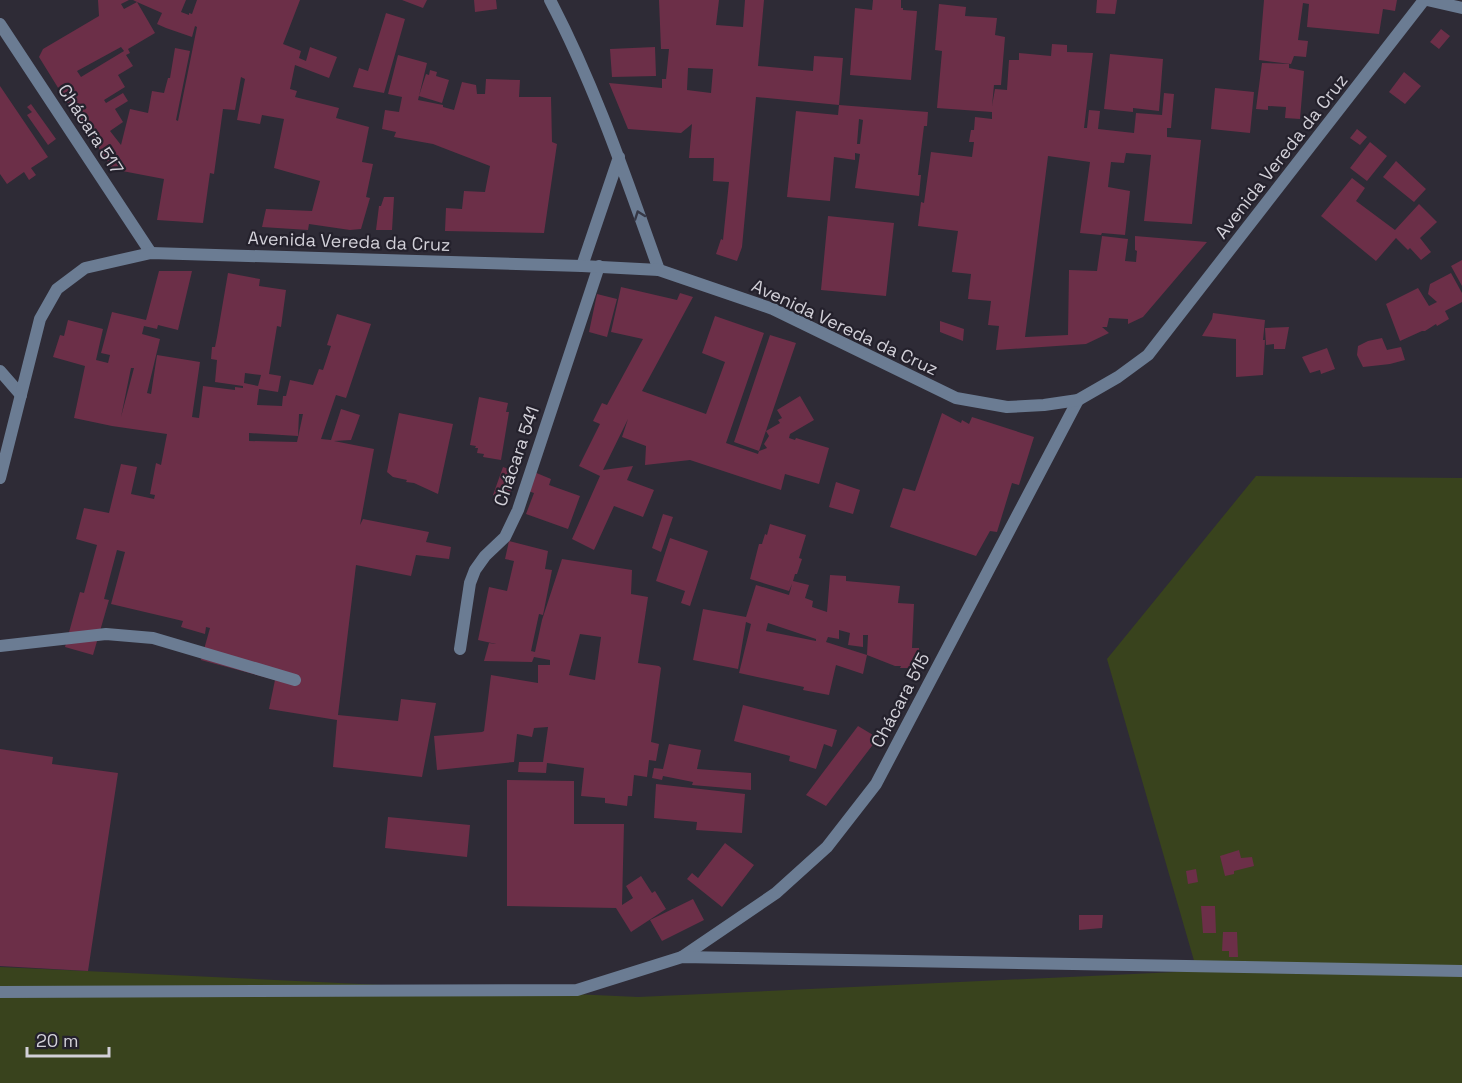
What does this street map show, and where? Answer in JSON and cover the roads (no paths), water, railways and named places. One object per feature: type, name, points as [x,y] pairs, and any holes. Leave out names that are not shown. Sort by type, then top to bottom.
[{"type":"street","points":[[550,0],[576,50],[619,157],[659,270]]},
{"type":"street","points":[[1426,0],[1462,8]]},
{"type":"street","name":"Avenida Vereda da Cruz","points":[[0,478],[40,319],[57,289],[85,268],[151,253],[599,266],[659,270],[773,309],[956,398],[1007,407],[1078,400],[1118,377],[1148,355],[1426,0]]},
{"type":"street","name":"Chácara 517","points":[[0,24],[151,253]]},
{"type":"street","points":[[582,266],[619,157]]},
{"type":"street","name":"Chácara 541","points":[[460,649],[470,583],[475,570],[485,556],[505,537],[518,510],[599,266]]},
{"type":"street","points":[[0,371],[21,395]]},
{"type":"street","name":"Chácara 515","points":[[682,957],[776,893],[827,847],[876,784],[1078,400]]},
{"type":"street","points":[[0,645],[106,634],[153,638],[295,680]]},
{"type":"street","points":[[0,992],[578,990],[682,957],[1462,971]]}]
